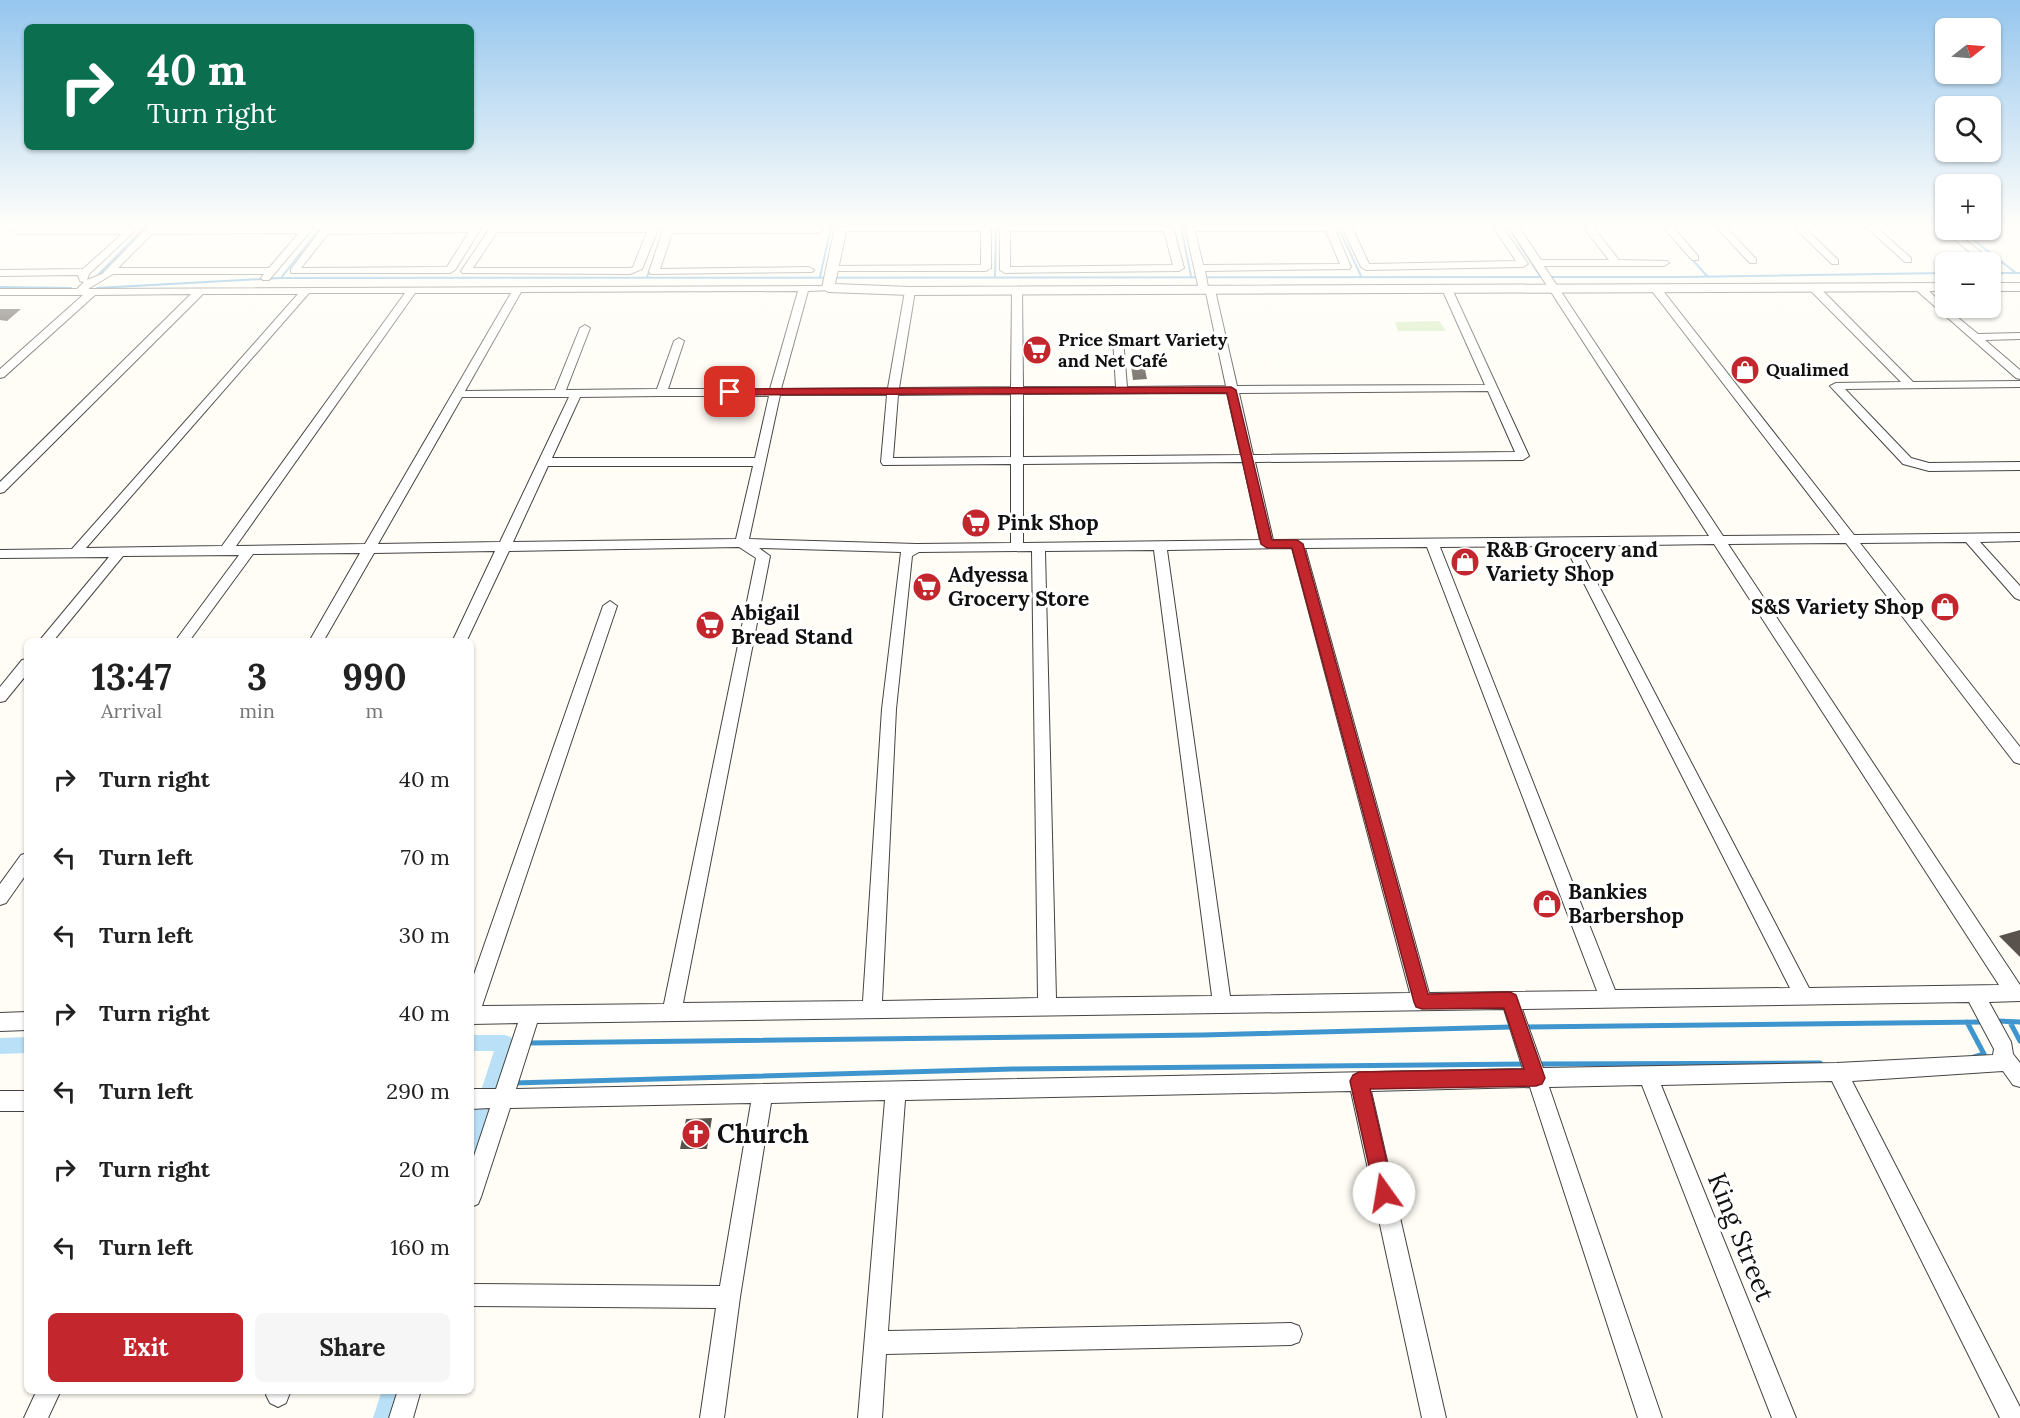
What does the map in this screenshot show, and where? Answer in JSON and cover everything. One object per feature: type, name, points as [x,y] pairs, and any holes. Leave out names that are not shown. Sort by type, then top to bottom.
[{"type":"street","points":[[0,375],[83,293]]},
{"type":"street","points":[[0,489],[198,293]]},
{"type":"street","points":[[76,552],[304,293]]},
{"type":"street","points":[[226,551],[410,293]]},
{"type":"street","points":[[318,638],[516,293]]},
{"type":"street","points":[[742,543],[775,392],[803,293]]},
{"type":"street","points":[[910,293],[893,391],[887,462],[1523,456],[1449,293]]},
{"type":"street","points":[[1017,293],[1017,547]]},
{"type":"street","points":[[1208,293],[1267,544]]},
{"type":"street","points":[[1557,293],[2017,993]]},
{"type":"street","points":[[1659,293],[2020,758]]},
{"type":"street","points":[[1819,293],[1911,386]]},
{"type":"street","points":[[1926,293],[2020,376]]},
{"type":"street","points":[[559,394],[585,328]]},
{"type":"street","points":[[1975,337],[2020,336]]},
{"type":"street","points":[[1118,338],[1122,389]]},
{"type":"street","points":[[661,393],[679,341]]},
{"type":"street","points":[[2020,384],[1836,386],[1907,461],[1933,468],[2020,466]]},
{"type":"street","points":[[458,394],[1491,388]]},
{"type":"street","points":[[461,638],[576,394]]},
{"type":"street","points":[[544,462],[761,462]]},
{"type":"street","points":[[0,554],[742,543],[917,548],[2020,537]]},
{"type":"street","points":[[1970,538],[2020,595]]},
{"type":"street","points":[[1570,542],[1804,996]]},
{"type":"street","points":[[672,1012],[763,556],[742,543]]},
{"type":"street","points":[[1432,543],[1609,999]]},
{"type":"street","points":[[1297,544],[1422,1002]]},
{"type":"street","points":[[1160,545],[1222,1004]]},
{"type":"street","points":[[1038,546],[1047,1007]]},
{"type":"street","points":[[872,1009],[889,709],[906,554],[917,548]]},
{"type":"street","points":[[184,638],[249,550]]},
{"type":"street","points":[[49,638],[120,552]]},
{"type":"street","points":[[474,1001],[610,606]]},
{"type":"street","points":[[0,697],[24,668]]},
{"type":"street","points":[[0,898],[24,864]]},
{"type":"street","points":[[474,1099],[1837,1072],[1998,1064],[2003,1056],[2004,1048],[1974,993]]},
{"type":"street","points":[[474,1015],[2017,993]]},
{"type":"street","points":[[1510,1000],[1650,1418]]},
{"type":"street","points":[[474,1188],[530,1014]]},
{"type":"street","points":[[0,1022],[24,1021]]},
{"type":"street","points":[[2003,1056],[2020,1078]]},
{"type":"street","points":[[1837,1072],[2013,1418]]},
{"type":"street","name":"King Street","points":[[1648,1076],[1784,1418]]},
{"type":"street","points":[[1359,1081],[1434,1418]]},
{"type":"street","points":[[712,1418],[729,1297],[763,1092]]},
{"type":"street","points":[[870,1418],[896,1092]]},
{"type":"street","points":[[0,1101],[24,1101]]},
{"type":"street","points":[[474,1295],[729,1297]]},
{"type":"street","points":[[876,1343],[1291,1334]]},
{"type":"street","points":[[36,1418],[48,1394]]},
{"type":"street","points":[[401,1418],[409,1394]]},
{"type":"green space","points":[[1439,321],[1446,331],[1398,331],[1395,322]]},
{"type":"building","points":[[0,309],[21,309],[7,321],[0,320]]},
{"type":"building","points":[[1131,365],[1144,365],[1147,379],[1133,380]]},
{"type":"building","points":[[2020,930],[2020,957],[1999,936]]},
{"type":"building","name":"Church","points":[[712,1118],[707,1149],[680,1149],[686,1119]]},
{"type":"waterway","points":[[1997,1021],[2020,1022]]},
{"type":"waterway","points":[[1526,1027],[1967,1022]]},
{"type":"waterway","points":[[1967,1022],[1984,1054],[1974,1057]]},
{"type":"waterway","points":[[1967,1022],[1983,1022]]},
{"type":"waterway","points":[[2011,1024],[2020,1041]]},
{"type":"waterway","points":[[527,1043],[1202,1035],[1512,1027]]},
{"type":"waterway","points":[[474,1043],[505,1043],[474,1140]]},
{"type":"waterway","points":[[505,1043],[516,1043]]},
{"type":"waterway","points":[[0,1046],[24,1045]]},
{"type":"waterway","points":[[1537,1064],[1820,1063]]},
{"type":"waterway","points":[[514,1083],[1013,1069],[1526,1064]]},
{"type":"waterway","points":[[384,1418],[392,1394]]},
{"type":"place","name":"Price Smart Variety and Net Café","points":[[1037,350]]},
{"type":"place","name":"Qualimed","points":[[1745,370]]},
{"type":"place","name":"Pink Shop","points":[[976,523]]},
{"type":"place","name":"R&B Grocery and Variety Shop","points":[[1465,562]]},
{"type":"place","name":"Adyessa Grocery Store","points":[[927,587]]},
{"type":"place","name":"S&S Variety Shop","points":[[1945,607]]},
{"type":"place","name":"Abigail Bread Stand","points":[[710,625]]},
{"type":"place","name":"Bankies Barbershop","points":[[1547,904]]},
{"type":"place","name":"Church","points":[[696,1134]]},
{"type":"route","points":[[730,392],[1017,389],[1231,390],[1267,544],[1297,544],[1422,1002],[1510,1000],[1536,1078],[1359,1081],[1384,1193]]}]
